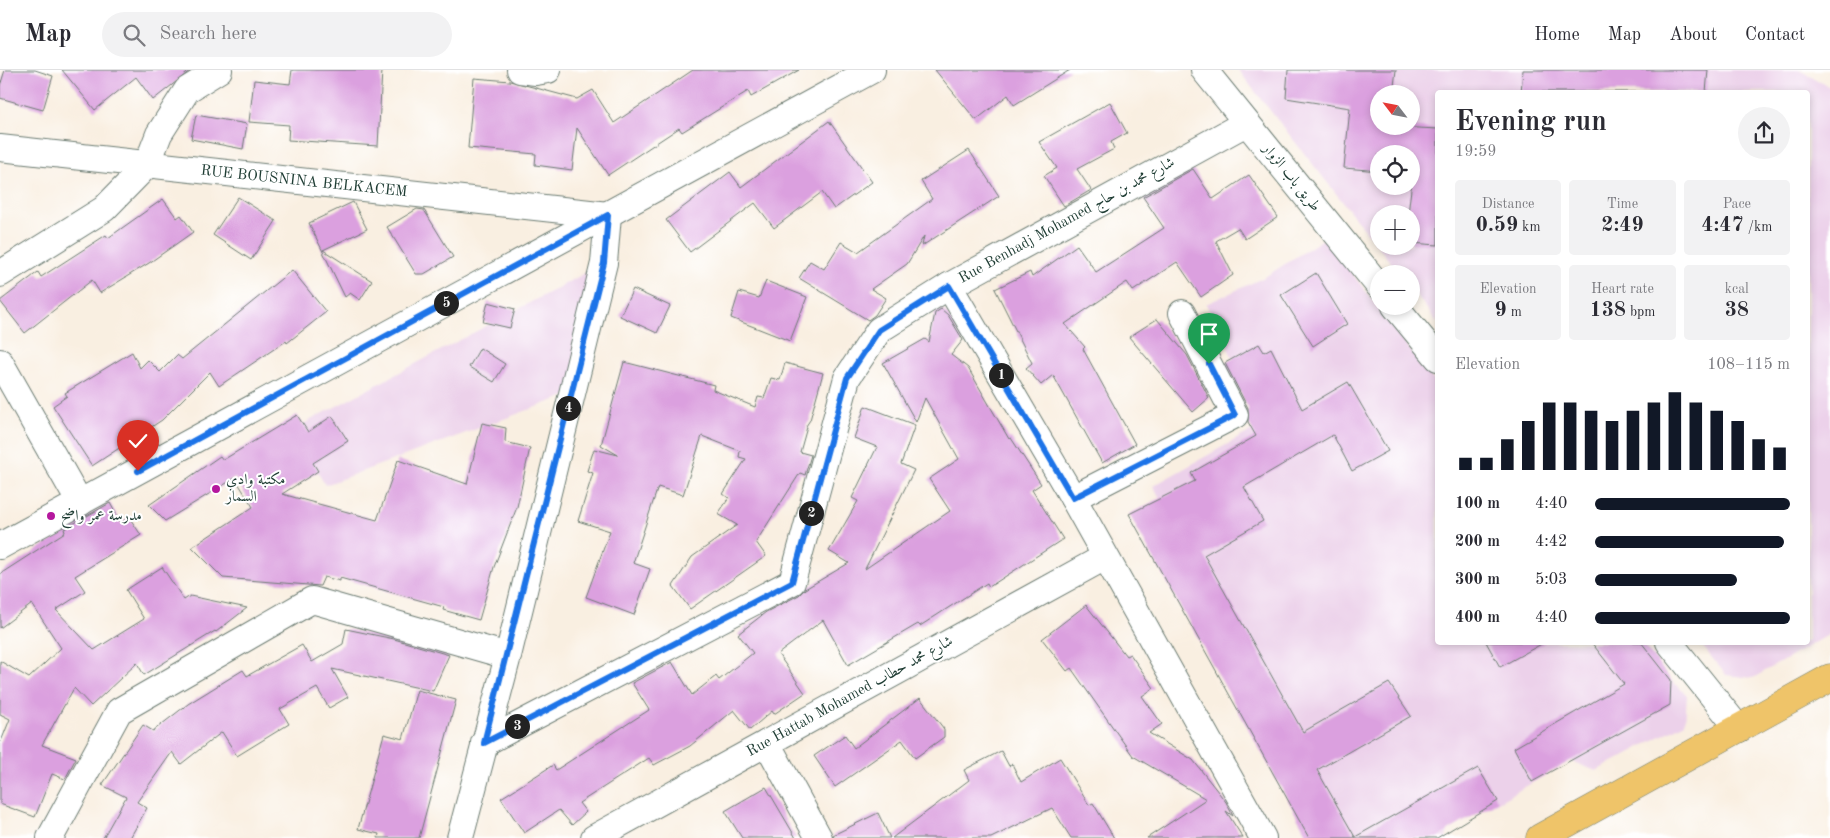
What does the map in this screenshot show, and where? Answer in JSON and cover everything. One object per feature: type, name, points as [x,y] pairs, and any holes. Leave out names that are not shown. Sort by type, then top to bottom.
[{"type":"main road","points":[[1540,838],[1830,678]]},
{"type":"street","points":[[0,274],[104,209],[147,165],[159,134],[187,90],[219,70]]},
{"type":"street","points":[[520,70],[536,72],[548,70]]},
{"type":"street","points":[[0,546],[872,70]]},
{"type":"street","name":"طريق باب الزوار","points":[[1204,70],[1370,275]]},
{"type":"street","name":"Rue Benhadj Mohamed شارع محمد بن حاج","points":[[484,743],[792,582],[847,378],[879,330],[949,286],[1246,123]]},
{"type":"street","name":"RUE BOUSNINA BELKACEM","points":[[0,148],[608,215]]},
{"type":"street","points":[[460,838],[508,656],[604,263],[608,215]]},
{"type":"street","points":[[949,286],[1073,498],[1263,838]]},
{"type":"street","points":[[1073,498],[1235,415],[1182,313]]},
{"type":"street","points":[[1402,315],[1435,354]]},
{"type":"street","points":[[0,362],[80,503]]},
{"type":"street","name":"Rue Hattab Mohamed شارع محمد حطاب","points":[[594,838],[1105,557]]},
{"type":"street","points":[[50,838],[119,711],[312,600],[508,656]]},
{"type":"street","points":[[1671,645],[1739,729]]},
{"type":"street","points":[[767,743],[819,838]]},
{"type":"shaded area","points":[[1238,70],[1799,70],[1830,87],[1830,634],[1753,678],[1726,675],[1702,645],[1810,645],[1810,90],[1435,90],[1435,319],[1420,300],[1420,265],[1393,265],[1385,255],[1420,255],[1420,205],[1370,205],[1370,236]]},
{"type":"shaded area","points":[[1325,238],[1370,297],[1370,315],[1384,315],[1435,382],[1435,645],[1643,645],[1671,680],[1687,695],[1685,723],[1596,771],[1571,761],[1448,830],[1446,838],[1309,838],[1129,514],[1160,498],[1153,486],[1260,426],[1237,366],[1206,304],[1265,277]]},
{"type":"shaded area","points":[[604,263],[574,393],[325,485],[294,429]]},
{"type":"building","points":[[5,70],[35,70],[53,76],[43,110],[0,98],[0,86]]},
{"type":"building","points":[[62,70],[191,70],[153,100],[136,77],[95,110]]},
{"type":"building","points":[[292,70],[382,70],[378,146],[288,140],[289,125],[249,122],[254,80],[290,84]]},
{"type":"building","points":[[693,70],[799,70],[751,97],[748,91],[682,132],[679,128],[608,175],[577,128],[572,170],[535,165],[536,154],[468,148],[474,78],[510,81],[577,99],[593,90],[614,123]]},
{"type":"building","points":[[935,70],[1070,70],[1014,105],[1008,95],[976,120]]},
{"type":"building","points":[[1288,70],[1396,70],[1394,85],[1370,85],[1370,135],[1420,135],[1420,128],[1435,129],[1435,245],[1420,244],[1420,205],[1409,205],[1410,195],[1420,195],[1420,145],[1370,145],[1370,170],[1344,168],[1350,108],[1286,98]]},
{"type":"building","points":[[1523,70],[1708,70],[1706,90],[1521,90]]},
{"type":"building","points":[[1110,102],[1127,133],[1111,142],[1114,149],[1077,169],[1091,190],[1064,206],[1044,176],[1057,168],[1039,142]]},
{"type":"building","points":[[196,115],[247,124],[243,149],[191,139]]},
{"type":"building","points":[[829,121],[872,182],[834,209],[822,192],[774,228],[755,203],[690,252],[666,220],[730,172],[741,187]]},
{"type":"building","points":[[969,150],[999,196],[922,246],[924,236],[907,264],[871,289],[886,298],[875,315],[868,320],[799,278],[810,261],[824,269],[841,242],[858,252],[932,199],[921,181]]},
{"type":"building","points":[[1193,169],[1213,199],[1249,175],[1278,217],[1245,239],[1238,228],[1216,241],[1233,275],[1201,297],[1177,262],[1133,291],[1127,282],[1065,324],[1085,347],[1083,349],[1135,444],[1102,463],[1053,375],[1041,385],[1026,368],[1032,363],[995,289],[1030,272],[1032,277],[1077,245],[1096,272],[1164,228],[1143,197]]},
{"type":"building","points":[[238,197],[276,221],[251,260],[213,235]]},
{"type":"building","points":[[163,199],[177,218],[181,215],[193,232],[149,263],[100,293],[92,280],[25,333],[0,301],[38,272],[41,277],[106,235],[108,238]]},
{"type":"building","points":[[353,202],[367,229],[323,250],[372,281],[360,300],[350,293],[345,297],[309,223]]},
{"type":"building","points":[[417,209],[424,210],[453,257],[424,274],[416,274],[387,227]]},
{"type":"building","points":[[292,270],[326,312],[287,343],[286,341],[219,386],[210,372],[162,420],[92,466],[53,406],[67,396],[65,393],[132,352],[140,368],[148,360],[160,372],[177,355],[182,359]]},
{"type":"building","points":[[1316,273],[1347,324],[1313,346],[1281,295]]},
{"type":"building","points":[[766,281],[807,297],[790,341],[731,318],[739,292],[759,298]]},
{"type":"building","points":[[633,289],[670,306],[657,333],[620,316]]},
{"type":"building","points":[[488,302],[515,309],[510,328],[483,322]]},
{"type":"building","points":[[941,309],[948,315],[963,340],[951,355],[968,368],[1009,439],[1011,438],[1041,484],[1032,490],[1063,539],[989,587],[987,583],[920,626],[918,624],[848,665],[823,620],[778,654],[805,693],[774,714],[772,711],[750,730],[734,710],[690,746],[654,765],[649,758],[579,803],[586,812],[572,825],[559,810],[524,833],[501,798],[553,765],[556,770],[649,710],[632,683],[672,662],[692,695],[716,676],[719,680],[753,653],[738,634],[766,612],[799,595],[805,589],[849,563],[829,551],[858,501],[852,498],[877,447],[854,438],[865,406],[915,425],[901,464],[914,470],[865,569],[950,511],[929,479],[959,459],[925,398],[916,422],[883,363],[925,339],[929,342],[935,313]]},
{"type":"building","points":[[1157,319],[1187,355],[1209,398],[1193,412],[1129,337]]},
{"type":"building","points":[[1259,344],[1264,352],[1271,348],[1302,409],[1348,382],[1388,451],[1352,471],[1333,435],[1244,487],[1263,521],[1204,555],[1303,732],[1389,683],[1411,716],[1317,770],[1355,837],[1478,768],[1498,801],[1437,838],[1309,838],[1129,514],[1195,481],[1191,473],[1256,436],[1248,422],[1248,408],[1225,363]]},
{"type":"building","points":[[480,348],[505,364],[494,382],[469,367]]},
{"type":"building","points":[[624,362],[714,385],[713,390],[755,407],[758,397],[764,398],[771,378],[780,380],[785,363],[823,373],[810,420],[806,426],[800,452],[811,455],[805,475],[800,473],[756,542],[766,556],[690,609],[673,586],[692,557],[737,525],[718,514],[729,498],[723,494],[746,459],[739,457],[740,451],[702,436],[683,495],[658,487],[633,563],[650,569],[634,615],[586,597],[610,531],[578,521],[593,473],[587,471],[594,449],[618,455],[601,445]]},
{"type":"building","points":[[297,415],[308,432],[332,416],[348,441],[313,463],[318,471],[282,494],[377,520],[398,460],[467,484],[482,423],[506,428],[505,442],[530,448],[517,507],[494,567],[479,620],[443,610],[444,607],[340,578],[340,581],[324,577],[320,586],[223,578],[192,547],[253,507],[235,478],[165,521],[149,505],[220,456],[223,460]]},
{"type":"building","points":[[110,503],[121,523],[129,517],[141,535],[75,576],[85,591],[56,610],[94,650],[144,619],[126,590],[162,567],[184,600],[190,596],[247,608],[216,632],[144,675],[137,663],[91,706],[74,688],[42,745],[76,758],[65,779],[52,774],[35,817],[0,804],[0,744],[10,719],[0,714],[0,661],[29,678],[61,648],[32,604],[0,628],[0,574],[65,532],[64,529]]},
{"type":"building","points":[[1086,605],[1126,656],[1130,654],[1154,688],[1142,696],[1162,724],[1149,733],[1193,760],[1226,802],[1233,816],[1226,811],[1243,838],[1147,838],[1206,799],[1133,756],[1071,668],[1067,671],[1042,639]]},
{"type":"building","points":[[346,629],[394,639],[449,655],[433,691],[332,669],[348,697],[329,708],[317,688],[280,709],[289,724],[237,756],[222,732],[181,764],[172,752],[137,802],[147,808],[130,838],[103,838],[126,797],[102,785],[143,725],[153,731],[188,704],[243,670],[247,676],[302,645],[312,662],[343,644]]},
{"type":"building","points":[[1488,645],[1540,645],[1500,667]]},
{"type":"building","points":[[1593,645],[1643,645],[1671,680],[1670,705],[1532,782],[1514,748],[1624,684]]},
{"type":"building","points":[[417,690],[456,700],[419,838],[378,838],[379,834],[358,829],[384,734],[403,739]]},
{"type":"building","points":[[920,698],[944,729],[944,737],[915,758],[902,740],[835,787],[814,756],[845,735],[854,748]]},
{"type":"building","points":[[1001,751],[1009,766],[1012,764],[1021,782],[1060,758],[1089,805],[1093,803],[1114,838],[1071,838],[1052,808],[991,838],[892,838],[969,780],[964,770]]},
{"type":"building","points":[[766,787],[796,838],[742,838],[725,811]]},
{"type":"building","points":[[878,813],[890,838],[834,838],[833,835]]},
{"type":"place","name":"مكتبة وادي السمار","points":[[216,489]]},
{"type":"place","name":"مدرسة عمر واضح","points":[[51,516]]},
{"type":"route","points":[[138,471],[608,215],[604,263],[508,656],[484,743],[792,582],[847,378],[879,330],[949,286],[1073,498],[1235,415],[1209,364]]}]
